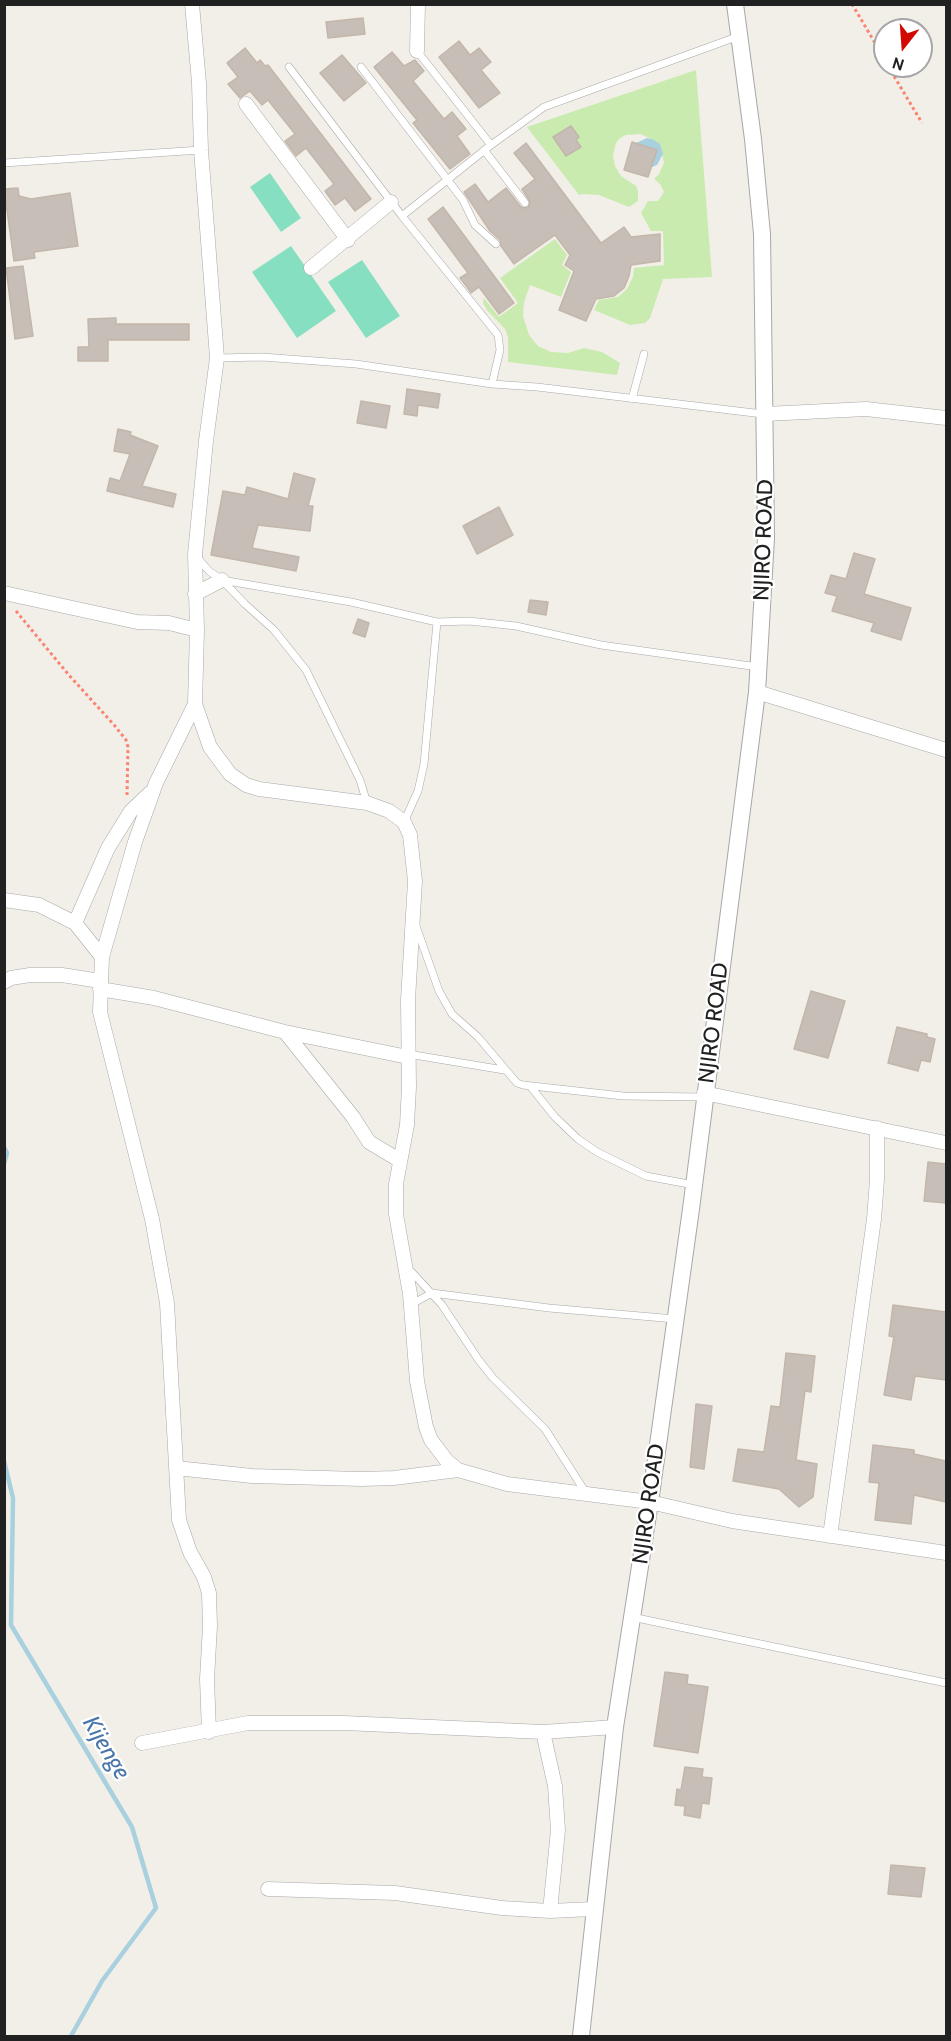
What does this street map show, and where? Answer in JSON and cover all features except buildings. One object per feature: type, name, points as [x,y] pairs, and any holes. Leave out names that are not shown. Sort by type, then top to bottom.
[{"type":"street","points":[[192,4],[218,358],[206,441],[195,554],[197,630],[195,704],[210,747],[230,774],[246,785],[259,789],[367,803],[388,811],[404,822],[410,835],[414,881],[409,1087],[407,1125],[396,1184],[396,1214],[405,1265],[417,1381],[426,1427],[437,1450],[458,1470]]},
{"type":"street","points":[[417,51],[418,4]]},
{"type":"street","name":"NJIRO ROAD","points":[[581,2037],[593,1910],[615,1727],[650,1502],[694,1185],[757,692],[766,538],[762,234],[753,139],[735,4]]},
{"type":"street","points":[[246,104],[348,240]]},
{"type":"street","points":[[311,268],[348,240],[391,202]]},
{"type":"street","points":[[765,414],[866,409],[946,418]]},
{"type":"street","points":[[195,594],[222,580]]},
{"type":"street","points":[[8,599],[137,622],[170,623],[197,630]]},
{"type":"street","points":[[757,692],[946,750]]},
{"type":"street","points":[[195,704],[154,789],[135,842],[102,957],[100,1012],[152,1219],[166,1303],[178,1521],[190,1552],[204,1576],[209,1593],[207,1679],[209,1732]]},
{"type":"street","points":[[75,923],[108,848],[131,812],[154,789]]},
{"type":"street","points":[[4,900],[39,905],[75,923],[102,957]]},
{"type":"street","points":[[4,982],[11,978],[30,975],[62,975],[285,1032],[408,1056]]},
{"type":"street","points":[[285,1032],[353,1117],[369,1142],[399,1160]]},
{"type":"street","points":[[704,1095],[946,1143]]},
{"type":"street","points":[[830,1536],[874,1219],[878,1128]]},
{"type":"street","points":[[176,1468],[252,1476],[361,1479],[394,1478],[458,1470],[507,1484],[650,1502],[732,1521],[946,1553]]},
{"type":"street","points":[[142,1743],[248,1723],[310,1722],[543,1732],[615,1727]]},
{"type":"street","points":[[543,1732],[555,1785],[558,1830],[550,1911]]},
{"type":"street","points":[[268,1889],[395,1893],[502,1908],[550,1911],[593,1910]]},
{"type":"lane","points":[[402,216],[488,147],[544,107],[739,36]]},
{"type":"lane","points":[[417,51],[488,147],[525,203]]},
{"type":"lane","points":[[289,67],[391,202],[498,335],[500,350],[492,384]]},
{"type":"lane","points":[[361,67],[462,200],[475,225],[496,244]]},
{"type":"lane","points":[[4,163],[201,150]]},
{"type":"lane","points":[[632,399],[644,354]]},
{"type":"lane","points":[[218,358],[262,357],[356,364],[492,384],[537,387],[765,414]]},
{"type":"lane","points":[[195,554],[209,571],[222,580],[274,630],[306,670],[360,780],[367,803]]},
{"type":"lane","points":[[222,580],[351,602],[437,621],[469,621],[516,626],[601,645],[758,667]]},
{"type":"lane","points":[[404,822],[418,791],[424,764],[437,621]]},
{"type":"lane","points":[[413,916],[438,992],[452,1014],[478,1037],[517,1083],[623,1096],[704,1095]]},
{"type":"lane","points":[[408,1056],[504,1070]]},
{"type":"lane","points":[[530,1086],[555,1117],[578,1139],[597,1152],[646,1176],[694,1185]]},
{"type":"lane","points":[[405,1265],[432,1293],[488,1372],[545,1429],[586,1493]]},
{"type":"lane","points":[[410,1305],[432,1293],[549,1308],[675,1319]]},
{"type":"lane","points":[[632,1617],[946,1683]]},
{"type":"path","points":[[852,4],[873,40]]},
{"type":"path","points":[[895,78],[922,123]]},
{"type":"path","points":[[8,599],[126,740],[128,747],[127,797],[131,812]]},
{"type":"green space","points":[[696,70],[712,277],[663,279],[650,318],[645,323],[630,325],[594,310],[599,300],[618,297],[627,289],[633,277],[634,268],[664,265],[663,231],[651,231],[641,213],[648,201],[658,201],[664,192],[654,179],[664,163],[661,149],[652,139],[640,134],[626,135],[616,143],[613,155],[615,166],[621,176],[636,186],[638,191],[638,201],[629,207],[599,195],[579,195],[527,127]]},
{"type":"green space","points":[[270,173],[301,218],[281,232],[250,187]]},
{"type":"green space","points":[[555,239],[567,255],[562,265],[571,272],[561,297],[530,285],[524,302],[523,316],[529,335],[538,346],[551,352],[568,353],[584,348],[602,352],[620,363],[617,375],[508,362],[508,337],[505,329],[487,310],[483,303],[484,298],[499,317],[518,303],[500,278]]},
{"type":"green space","points":[[291,246],[336,311],[297,338],[252,272]]},
{"type":"green space","points":[[362,260],[400,316],[366,338],[328,282]]},
{"type":"water","points":[[647,138],[660,144],[663,154],[657,165],[647,169],[634,144]]},
{"type":"waterway","name":"Kijenge","points":[[4,1147],[7,1153],[4,1164]]},
{"type":"waterway","name":"Kijenge","points":[[4,1461],[13,1498],[11,1625],[132,1827],[156,1908],[102,1981],[71,2036]]}]
